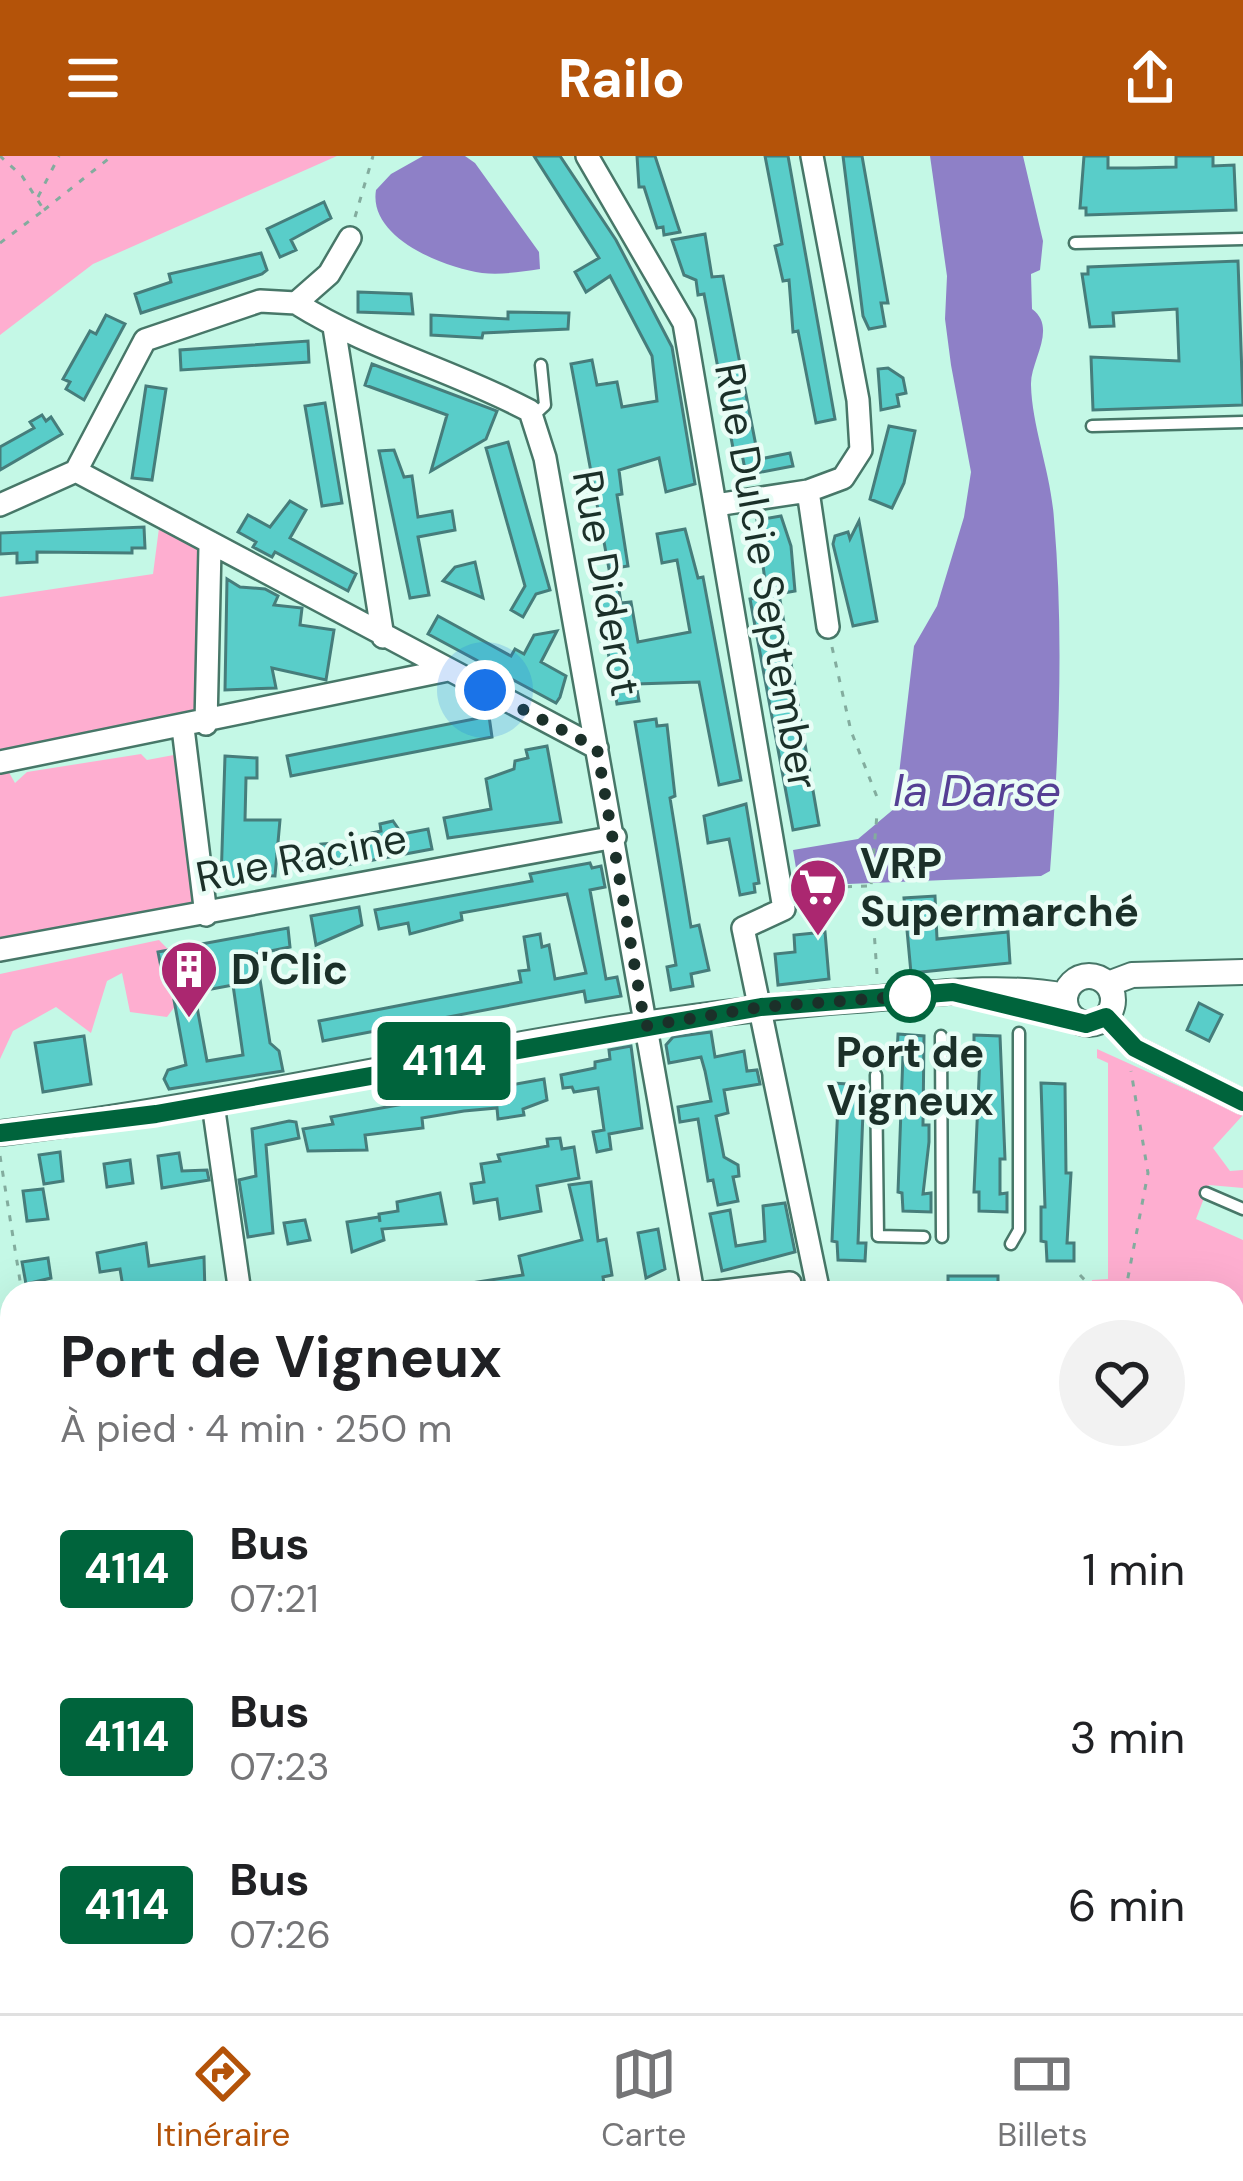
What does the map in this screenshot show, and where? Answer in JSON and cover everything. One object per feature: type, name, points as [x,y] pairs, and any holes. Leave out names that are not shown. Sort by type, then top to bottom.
[{"type":"street","name":"Rue Dulcie September","points":[[587,156],[684,323],[784,909],[743,928],[761,1007]]},
{"type":"street","points":[[716,505],[808,491],[843,478],[861,450],[858,400],[812,156]]},
{"type":"street","points":[[296,303],[329,274],[350,238]]},
{"type":"street","points":[[0,506],[76,471],[145,340],[260,301],[296,303],[334,327],[464,375],[530,411],[532,418]]},
{"type":"street","points":[[334,327],[383,637]]},
{"type":"street","name":"Rue Diderot","points":[[532,418],[545,458],[615,837],[691,1281]]},
{"type":"street","points":[[76,471],[210,547],[597,748]]},
{"type":"street","points":[[808,491],[828,627]]},
{"type":"street","points":[[206,724],[210,547]]},
{"type":"street","points":[[0,762],[206,724],[448,670]]},
{"type":"street","points":[[183,728],[206,915]]},
{"type":"street","name":"Rue Racine","points":[[0,950],[615,837]]},
{"type":"street","points":[[1069,1007],[1072,982],[1087,976],[1108,984],[1132,975],[1243,972]]},
{"type":"street","points":[[0,1133],[213,1104],[761,1007],[953,992],[1035,991],[1069,1007],[1086,1024],[1106,1017],[1113,1004],[1108,984]]},
{"type":"street","points":[[761,1007],[817,1281]]},
{"type":"street","points":[[1106,1017],[1135,1048],[1243,1102]]},
{"type":"street","points":[[213,1104],[238,1281]]},
{"type":"lane","points":[[1076,243],[1243,239]]},
{"type":"lane","points":[[532,418],[545,405],[541,364]]},
{"type":"lane","points":[[1092,426],[1243,422]]},
{"type":"lane","points":[[1011,1244],[1019,1230],[1019,1033]]},
{"type":"lane","points":[[940,1036],[942,1237]]},
{"type":"lane","points":[[877,1075],[878,1236],[925,1237]]},
{"type":"lane","points":[[1206,1193],[1243,1209]]},
{"type":"path","points":[[0,156],[22,176],[44,210]]},
{"type":"path","points":[[37,200],[59,156]]},
{"type":"path","points":[[0,243],[112,156]]},
{"type":"path","points":[[350,238],[374,156]]},
{"type":"path","points":[[828,627],[851,731],[877,796]]},
{"type":"path","points":[[877,814],[871,885],[878,998]]},
{"type":"path","points":[[801,888],[871,885]]},
{"type":"path","points":[[1127,1281],[1148,1172],[1129,1060],[1135,1048]]},
{"type":"path","points":[[0,1156],[20,1281]]},
{"type":"path","points":[[1081,1275],[1086,1281]]},
{"type":"shaded area","points":[[0,156],[337,156],[93,264],[0,335]]},
{"type":"shaded area","points":[[159,528],[200,550],[198,710],[151,719],[152,724],[0,749],[0,597],[153,574]]},
{"type":"shaded area","points":[[141,754],[147,760],[179,754],[200,901],[43,937],[33,933],[0,939],[0,770],[7,769],[15,783],[27,772]]},
{"type":"shaded area","points":[[159,940],[196,978],[167,1017],[130,1012],[122,973],[107,981],[91,1033],[56,1007],[13,1031],[0,1059],[0,974]]},
{"type":"shaded area","points":[[1097,1049],[1243,1115],[1213,1148],[1230,1171],[1243,1170],[1243,1188],[1209,1185],[1196,1219],[1243,1240],[1243,1281],[1092,1281],[1108,1279],[1108,1063],[1097,1058]]},
{"type":"water","points":[[423,156],[465,156],[475,163],[539,252],[540,269],[496,274],[466,270],[430,257],[396,236],[377,207],[376,190],[391,174]]},
{"type":"water","name":"la Darse","points":[[930,156],[1023,156],[1043,241],[1040,270],[1031,274],[1032,309],[1043,335],[1031,385],[1052,502],[1059,607],[1050,871],[1041,876],[799,886],[793,850],[858,839],[895,808],[914,646],[937,606],[964,517],[971,472],[945,319],[947,276]]},
{"type":"building","points":[[534,156],[560,156],[616,240],[672,347],[695,484],[666,492],[659,458],[619,470],[622,494],[617,495],[628,566],[609,569],[571,364],[592,360],[597,385],[617,382],[622,407],[657,401],[652,356],[610,276],[586,292],[575,272],[599,258]]},
{"type":"building","points":[[637,156],[655,156],[680,232],[664,235],[663,227],[657,228],[644,187],[639,187]]},
{"type":"building","points":[[765,156],[788,156],[835,419],[816,423],[798,331],[793,332],[789,280],[783,281],[775,246],[782,244]]},
{"type":"building","points":[[843,156],[862,156],[888,303],[881,303],[885,326],[869,329],[863,316]]},
{"type":"building","points":[[1084,156],[1108,156],[1108,168],[1136,168],[1176,167],[1176,156],[1213,156],[1213,166],[1234,165],[1236,210],[1086,215],[1086,208],[1080,208]]},
{"type":"building","points":[[324,202],[331,218],[291,240],[296,250],[280,257],[267,229]]},
{"type":"building","points":[[705,234],[712,277],[723,276],[760,459],[790,453],[793,466],[746,475],[742,454],[733,448],[704,294],[698,295],[696,280],[684,275],[672,240]]},
{"type":"building","points":[[261,253],[267,270],[262,274],[141,313],[135,294],[171,282],[169,274]]},
{"type":"building","points":[[1238,261],[1243,405],[1093,410],[1091,357],[1179,361],[1177,309],[1113,313],[1114,326],[1090,327],[1082,274],[1088,274],[1088,267]]},
{"type":"building","points":[[358,292],[411,294],[413,314],[358,312]]},
{"type":"building","points":[[508,312],[569,313],[568,329],[483,333],[482,338],[431,335],[431,315],[508,319]]},
{"type":"building","points":[[106,315],[125,324],[84,400],[66,389],[70,382],[63,379],[90,331],[96,334]]},
{"type":"building","points":[[308,341],[309,362],[181,370],[180,350]]},
{"type":"building","points":[[372,364],[497,411],[486,439],[431,471],[447,415],[365,385]]},
{"type":"building","points":[[888,368],[903,378],[906,393],[897,395],[899,406],[881,410],[878,369]]},
{"type":"building","points":[[146,386],[166,389],[152,480],[132,478]]},
{"type":"building","points":[[325,403],[342,503],[322,506],[305,406]]},
{"type":"building","points":[[42,415],[46,421],[51,417],[62,434],[0,470],[0,447],[34,428],[30,422]]},
{"type":"building","points":[[889,426],[915,431],[904,483],[892,508],[870,499]]},
{"type":"building","points":[[508,442],[550,590],[536,594],[523,617],[511,610],[525,586],[486,448]]},
{"type":"building","points":[[394,450],[404,477],[412,476],[418,517],[452,511],[455,530],[418,537],[429,595],[410,598],[379,451]]},
{"type":"building","points":[[290,501],[306,510],[290,538],[356,574],[348,591],[275,552],[272,557],[253,547],[256,542],[238,532],[248,515],[270,527]]},
{"type":"building","points":[[781,516],[791,546],[795,591],[767,596],[757,520]]},
{"type":"building","points":[[859,521],[877,621],[853,626],[833,544],[835,536],[848,532],[850,539]]},
{"type":"building","points":[[144,527],[145,548],[132,548],[132,553],[37,552],[37,562],[17,563],[17,553],[0,554],[0,533]]},
{"type":"building","points":[[685,529],[698,578],[703,577],[741,780],[719,785],[699,682],[636,684],[639,701],[617,704],[597,587],[618,583],[621,603],[631,602],[638,642],[690,632],[677,560],[662,563],[657,534]]},
{"type":"building","points":[[475,562],[483,598],[443,581],[455,567]]},
{"type":"building","points":[[227,579],[278,596],[274,605],[302,608],[300,625],[334,630],[326,680],[272,668],[276,688],[225,690]]},
{"type":"building","points":[[779,594],[819,825],[793,830],[750,599]]},
{"type":"building","points":[[438,616],[511,656],[515,649],[524,654],[534,635],[557,631],[541,662],[566,676],[556,703],[428,634]]},
{"type":"building","points":[[489,716],[492,737],[291,776],[287,756]]},
{"type":"building","points":[[656,719],[657,726],[667,725],[675,796],[670,798],[691,927],[699,925],[709,970],[691,974],[693,986],[671,990],[667,967],[676,965],[635,722]]},
{"type":"building","points":[[547,746],[561,822],[448,838],[444,818],[491,809],[486,779],[514,769],[515,761],[528,758],[526,750]]},
{"type":"building","points":[[225,756],[257,758],[257,778],[246,778],[245,820],[280,820],[275,876],[244,875],[244,882],[221,882]]},
{"type":"building","points":[[746,804],[759,883],[754,884],[755,892],[740,895],[729,839],[708,843],[704,816]]},
{"type":"building","points":[[393,821],[402,834],[428,829],[432,849],[304,873],[301,853],[322,849],[321,844],[373,840],[372,833],[381,831],[380,824]]},
{"type":"building","points":[[590,863],[592,868],[601,866],[605,887],[590,890],[606,979],[617,977],[621,996],[586,1002],[584,991],[323,1041],[319,1021],[521,982],[519,971],[529,970],[524,937],[540,934],[542,947],[549,945],[555,979],[586,973],[567,894],[461,913],[462,920],[410,934],[408,923],[379,929],[375,910],[532,881],[530,874]]},
{"type":"building","points":[[935,896],[937,939],[1008,932],[1010,963],[911,973],[904,898]]},
{"type":"building","points":[[359,907],[362,925],[316,945],[311,916]]},
{"type":"building","points":[[288,928],[290,947],[256,954],[270,1043],[279,1051],[283,1071],[169,1089],[164,1079],[168,1070],[186,1065],[174,1000],[195,996],[207,1061],[243,1055],[233,985],[201,991],[197,965],[162,972],[158,952]]},
{"type":"building","points":[[825,932],[829,979],[778,985],[775,954],[795,952],[794,935]]},
{"type":"building","points":[[1199,1003],[1222,1015],[1209,1041],[1187,1030]]},
{"type":"building","points":[[711,1032],[715,1057],[744,1051],[747,1071],[757,1070],[760,1084],[724,1090],[728,1113],[716,1116],[724,1157],[738,1165],[739,1176],[733,1177],[738,1201],[718,1205],[713,1180],[708,1181],[698,1119],[680,1122],[678,1107],[711,1101],[701,1057],[669,1063],[666,1045],[673,1037]]},
{"type":"building","points":[[898,1034],[924,1036],[923,1125],[929,1125],[929,1142],[923,1194],[931,1193],[931,1212],[903,1211],[902,1193],[898,1192],[903,1054],[897,1054]]},
{"type":"building","points":[[974,1035],[1000,1036],[1005,1159],[1000,1159],[1000,1194],[1007,1193],[1007,1212],[979,1211],[979,1192],[974,1192],[980,1056],[974,1056]]},
{"type":"building","points":[[84,1036],[91,1084],[43,1092],[35,1043]]},
{"type":"building","points":[[631,1046],[642,1128],[609,1134],[611,1149],[597,1152],[593,1132],[604,1130],[598,1088],[574,1092],[572,1087],[563,1088],[561,1075],[595,1068],[595,1062],[610,1059],[609,1050]]},
{"type":"building","points":[[544,1079],[547,1100],[523,1109],[524,1115],[498,1119],[497,1108],[422,1118],[423,1128],[365,1135],[367,1150],[308,1151],[303,1129],[333,1124],[331,1117]]},
{"type":"building","points":[[832,1083],[864,1085],[858,1243],[866,1243],[865,1261],[838,1260],[837,1242],[832,1241],[838,1103],[832,1103]]},
{"type":"building","points":[[1041,1083],[1065,1084],[1066,1173],[1071,1173],[1067,1243],[1074,1243],[1074,1261],[1047,1261],[1046,1242],[1041,1241],[1041,1207],[1045,1207]]},
{"type":"building","points":[[296,1122],[299,1138],[266,1145],[273,1233],[248,1237],[239,1180],[256,1176],[252,1129]]},
{"type":"building","points":[[560,1138],[562,1149],[574,1147],[579,1178],[537,1186],[541,1211],[500,1219],[497,1199],[474,1203],[471,1184],[484,1182],[481,1164],[500,1161],[498,1155],[548,1146],[547,1139]]},
{"type":"building","points":[[60,1152],[63,1181],[44,1184],[39,1155]]},
{"type":"building","points":[[179,1153],[182,1171],[207,1170],[209,1180],[162,1188],[158,1156]]},
{"type":"building","points":[[130,1160],[133,1183],[107,1187],[104,1164]]},
{"type":"building","points":[[591,1182],[598,1241],[606,1239],[612,1275],[604,1281],[484,1281],[523,1275],[519,1256],[582,1240],[569,1185]]},
{"type":"building","points":[[43,1189],[48,1219],[27,1221],[23,1191]]},
{"type":"building","points":[[440,1193],[446,1224],[382,1229],[384,1240],[352,1252],[347,1222],[379,1217],[380,1222],[379,1214],[398,1211],[397,1202]]},
{"type":"building","points":[[785,1203],[795,1252],[722,1271],[710,1214],[730,1210],[736,1246],[765,1241],[763,1206]]},
{"type":"building","points":[[305,1220],[310,1240],[288,1244],[284,1223]]},
{"type":"building","points":[[658,1229],[665,1269],[646,1278],[638,1233]]},
{"type":"building","points":[[146,1243],[149,1266],[204,1257],[205,1281],[122,1281],[120,1269],[100,1272],[97,1253]]},
{"type":"building","points":[[48,1258],[51,1278],[25,1281],[22,1262]]},
{"type":"building","points":[[948,1276],[998,1276],[998,1281],[948,1281]]},
{"type":"bus line","name":"4114","points":[[0,1133],[156,1114],[761,1007],[953,992],[1086,1024],[1106,1017],[1135,1048],[1243,1102]]},
{"type":"place","name":"VRP Supermarché","points":[[818,938]]},
{"type":"place","name":"Port de Vigneux","points":[[910,996]]},
{"type":"place","name":"D'Clic","points":[[189,1020]]},
{"type":"route","points":[[485,690],[597,748],[645,1026],[761,1007],[910,996]]}]
